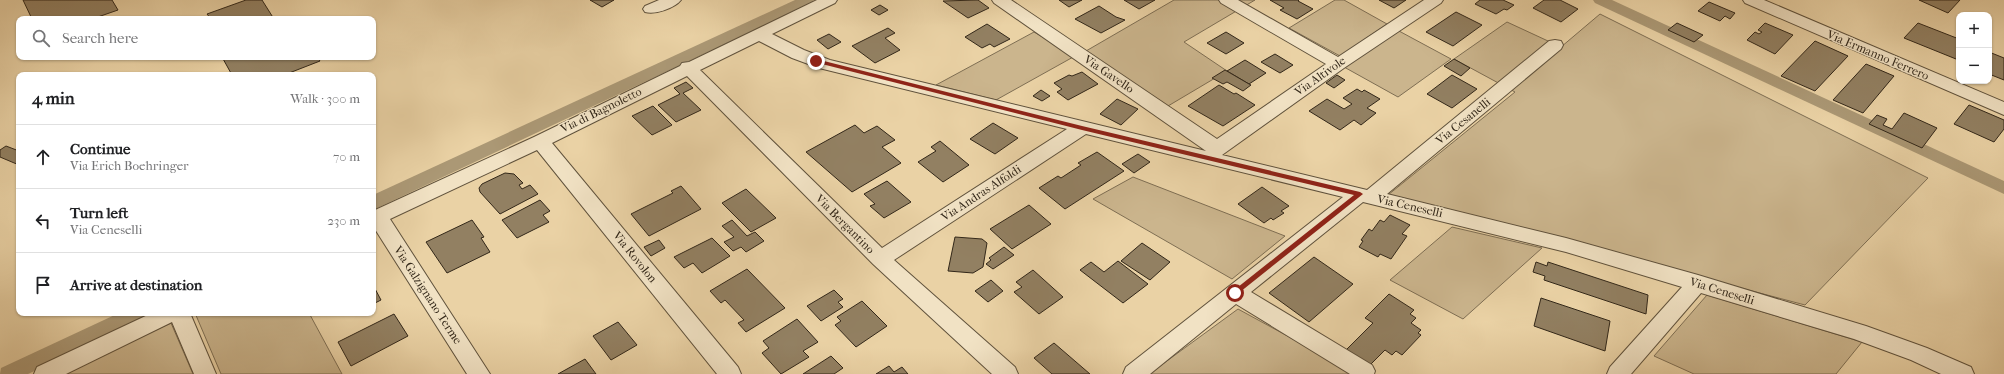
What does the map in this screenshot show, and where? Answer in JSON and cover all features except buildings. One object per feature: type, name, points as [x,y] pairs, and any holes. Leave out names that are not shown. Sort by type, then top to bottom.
[{"type":"street","points":[[651,10],[673,0]]},
{"type":"street","name":"Via di Bagnoletto","points":[[376,218],[540,141],[688,67],[829,0]]},
{"type":"street","name":"Via Gavello","points":[[1000,0],[1214,153]]},
{"type":"street","points":[[1227,0],[1338,64]]},
{"type":"street","name":"Via Altivole","points":[[1214,153],[1338,64],[1435,0]]},
{"type":"street","name":"Via Ermanno Ferrero","points":[[1751,0],[2004,109]]},
{"type":"street","name":"Via Ceneselli","points":[[758,34],[798,54],[825,64],[1082,128],[1214,153],[1365,195],[1524,234],[1698,283],[1883,340],[1963,374]]},
{"type":"street","name":"Via Cesanelli","points":[[1134,374],[1235,293],[1365,195],[1555,45]]},
{"type":"street","name":"Via Bergantino","points":[[688,67],[880,259],[1007,374]]},
{"type":"street","name":"Via Andras Alfoldi","points":[[880,259],[1082,128]]},
{"type":"street","name":"Via Rovolon","points":[[540,141],[730,374]]},
{"type":"street","name":"Via Galzignano Terme","points":[[376,220],[479,374]]},
{"type":"street","points":[[1618,374],[1698,283]]},
{"type":"street","points":[[1235,293],[1364,371]]},
{"type":"street","points":[[45,374],[166,316]]},
{"type":"street","points":[[180,316],[205,374]]},
{"type":"shaded area","points":[[1174,0],[1255,0],[1184,42],[1227,71],[1168,106],[1086,51]]},
{"type":"shaded area","points":[[1335,0],[1344,0],[1387,24],[1340,56],[1289,28]]},
{"type":"shaded area","points":[[1600,14],[1928,178],[1805,305],[1388,195],[1515,92],[1454,59],[1507,22],[1561,47]]},
{"type":"shaded area","points":[[1399,31],[1451,59],[1398,97],[1344,67]]},
{"type":"shaded area","points":[[1034,32],[1075,56],[996,100],[936,85]]},
{"type":"shaded area","points":[[1133,177],[1285,236],[1232,279],[1093,199]]},
{"type":"shaded area","points":[[1452,227],[1542,248],[1463,319],[1390,280]]},
{"type":"shaded area","points":[[1707,295],[1862,342],[1836,374],[1694,374],[1654,356]]},
{"type":"shaded area","points":[[1238,309],[1357,374],[1149,374]]},
{"type":"shaded area","points":[[196,316],[311,316],[342,374],[221,374]]},
{"type":"shaded area","points":[[171,323],[193,374],[68,374],[67,371]]},
{"type":"waterway","points":[[376,202],[807,0]]},
{"type":"waterway","points":[[1600,0],[2004,188]]},
{"type":"waterway","points":[[8,374],[132,316]]},
{"type":"route","points":[[816,61],[1082,128],[1360,194],[1235,293]]}]
